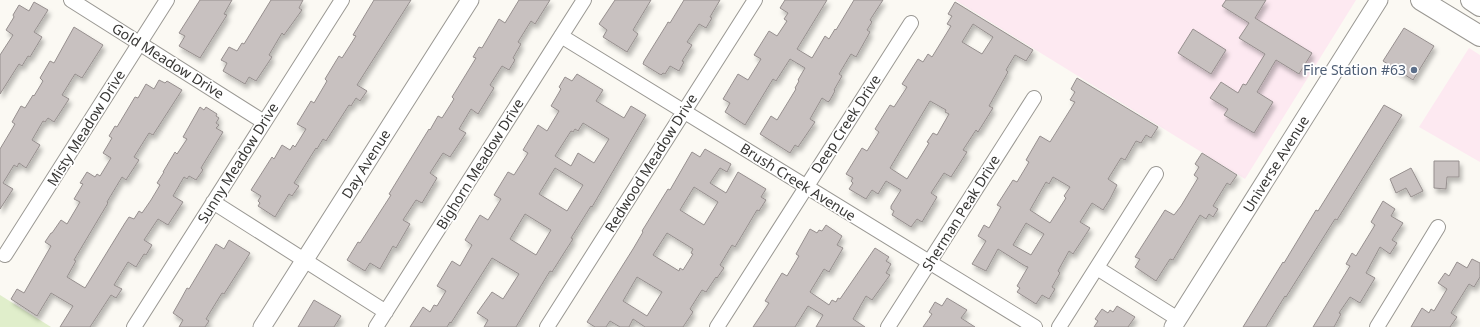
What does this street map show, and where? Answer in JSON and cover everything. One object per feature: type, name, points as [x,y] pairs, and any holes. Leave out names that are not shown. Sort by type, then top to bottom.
[{"type":"main road","points":[[1421,0],[1480,36]]},
{"type":"main road","points":[[1471,0],[1480,6]]},
{"type":"street","name":"Gold Meadow Drive","points":[[71,0],[264,122]]},
{"type":"street","name":"Misty Meadow Drive","points":[[5,255],[167,0]]},
{"type":"street","name":"Sunny Meadow Drive","points":[[134,327],[342,0]]},
{"type":"street","name":"Day Avenue","points":[[262,327],[470,0]]},
{"type":"street","name":"Bighorn Meadow Drive","points":[[376,327],[584,0]]},
{"type":"street","name":"Redwood Meadow Drive","points":[[547,327],[755,0]]},
{"type":"street","name":"Universe Avenue","points":[[1175,323],[1379,0]]},
{"type":"street","name":"Deep Creek Drive","points":[[717,327],[911,23]]},
{"type":"street","name":"Brush Creek Avenue","points":[[561,36],[1035,327]]},
{"type":"street","name":"Sherman Peak Drive","points":[[888,327],[1034,98]]},
{"type":"street","points":[[1059,327],[1156,174]]},
{"type":"street","points":[[213,202],[386,312]]},
{"type":"street","points":[[1377,327],[1438,228]]},
{"type":"street","points":[[1096,268],[1175,323]]},
{"type":"shaded area","points":[[955,0],[1356,0],[1245,179]]},
{"type":"shaded area","points":[[1469,48],[1480,55],[1480,162],[1419,127]]},
{"type":"green space","points":[[0,295],[51,327],[0,327]]},
{"type":"building","points":[[200,0],[232,0],[224,14],[227,15],[200,58],[179,46],[185,36],[179,33]]},
{"type":"building","points":[[271,0],[303,0],[299,8],[302,10],[284,35],[282,33],[269,55],[272,57],[256,81],[249,77],[245,84],[223,71],[227,63],[221,60],[229,47],[237,51],[242,43],[244,44]]},
{"type":"building","points":[[374,0],[411,0],[357,85],[367,91],[360,101],[356,98],[351,106],[349,105],[326,141],[323,139],[317,149],[316,148],[294,183],[299,186],[292,196],[289,194],[275,217],[258,206],[260,203],[258,201],[261,196],[251,190],[272,157],[274,159],[282,145],[290,150],[293,145],[295,147],[306,129],[297,124],[311,101],[314,103],[327,81],[325,79],[339,56],[342,58],[356,36],[353,35]]},
{"type":"building","points":[[519,0],[550,0],[535,24],[531,21],[518,42],[521,44],[513,58],[515,60],[509,70],[502,66],[490,85],[494,88],[478,114],[471,109],[459,129],[466,133],[450,157],[443,153],[430,173],[437,178],[422,203],[416,200],[403,220],[410,224],[396,248],[393,246],[380,269],[370,263],[365,271],[347,260],[358,242],[360,243],[391,195],[389,194],[429,129],[430,130],[438,116],[442,118],[454,99],[452,97],[476,58],[473,57],[479,47],[482,48],[499,19],[505,23]]},
{"type":"building","points":[[615,0],[651,0],[633,30],[638,34],[627,52],[603,37],[607,30],[599,24]]},
{"type":"building","points":[[684,0],[720,0],[710,17],[712,18],[706,28],[699,24],[687,42],[692,45],[682,61],[684,62],[679,71],[670,66],[665,74],[663,73],[661,75],[643,64],[668,22],[670,23]]},
{"type":"building","points":[[785,0],[827,0],[797,49],[812,58],[825,36],[829,39],[835,29],[836,30],[854,0],[883,0],[870,20],[872,22],[867,30],[870,32],[856,57],[851,54],[839,74],[842,76],[830,100],[828,102],[822,98],[810,119],[815,122],[798,147],[795,145],[790,153],[760,134],[771,116],[777,120],[796,89],[798,80],[805,68],[790,59],[776,81],[773,79],[745,125],[725,112],[730,103],[723,99],[738,74],[748,80],[761,59],[754,55],[769,31],[777,36],[787,21],[784,19],[788,13],[780,8]]},
{"type":"building","points":[[1226,0],[1266,0],[1255,18],[1312,53],[1299,74],[1276,60],[1257,92],[1273,102],[1254,133],[1224,115],[1228,109],[1210,98],[1221,82],[1238,93],[1243,84],[1246,85],[1265,54],[1239,38],[1249,23],[1222,6]]},
{"type":"building","points":[[34,2],[48,10],[34,32],[42,37],[30,57],[28,56],[22,66],[19,64],[0,94],[0,55],[13,35],[6,30],[19,5],[29,11]]},
{"type":"building","points":[[955,2],[1033,50],[1026,61],[1015,55],[1006,70],[1008,72],[989,106],[993,108],[978,132],[976,130],[963,150],[967,152],[951,177],[944,173],[931,193],[937,197],[922,222],[917,219],[911,227],[892,215],[894,211],[891,209],[891,206],[901,190],[886,181],[878,194],[872,190],[866,199],[849,189],[853,183],[851,181],[853,178],[846,174],[862,148],[867,151],[879,132],[875,129],[890,105],[894,107],[907,87],[902,84],[918,59],[923,62],[928,54],[932,57],[951,26],[947,24],[952,16],[948,14]],"holes":[[[973,24],[993,37],[982,54],[962,42]],[[930,101],[946,110],[945,112],[949,114],[937,135],[933,133],[927,142],[929,143],[907,179],[890,168]]]},
{"type":"building","points":[[74,27],[103,45],[82,78],[75,74],[62,95],[69,99],[54,122],[48,118],[45,122],[43,121],[32,140],[40,145],[26,168],[19,163],[17,167],[14,165],[3,183],[13,189],[0,209],[0,149],[15,124],[12,122],[21,106],[25,108],[33,95],[34,96],[43,81],[40,78],[50,61],[54,63]]},
{"type":"building","points":[[1404,28],[1434,46],[1413,80],[1383,61]]},
{"type":"building","points":[[1193,29],[1226,50],[1211,74],[1178,53]]},
{"type":"building","points":[[577,74],[603,90],[596,101],[624,118],[631,106],[646,115],[592,207],[591,206],[571,238],[573,239],[552,272],[550,271],[516,327],[484,327],[488,320],[477,313],[492,292],[503,299],[519,274],[492,258],[447,327],[410,327],[423,307],[430,312],[434,305],[437,306],[446,291],[437,286],[452,261],[460,266],[472,245],[465,240],[480,215],[488,220],[501,199],[494,195],[508,172],[514,175],[528,153],[523,150],[538,125],[547,131],[559,111],[551,106],[561,89],[559,87],[565,77],[572,81]],"holes":[[[583,123],[609,139],[594,163],[578,153],[571,166],[555,156],[571,131],[573,132],[575,129],[578,131]],[[555,168],[583,185],[567,211],[539,194]],[[525,214],[551,230],[536,255],[510,239]]]},
{"type":"building","points":[[1077,78],[1158,127],[1151,138],[1146,135],[1141,143],[1136,141],[1125,160],[1121,158],[1108,179],[1117,185],[1110,199],[1103,210],[1092,203],[1080,222],[1090,228],[1073,254],[1069,251],[1058,271],[1060,273],[1052,287],[1055,289],[1049,299],[1042,295],[1036,304],[1017,292],[1020,288],[1017,286],[1028,267],[998,249],[986,271],[972,264],[986,241],[978,236],[984,225],[989,228],[1001,207],[997,205],[1013,180],[1017,182],[1029,162],[1026,160],[1040,136],[1050,142],[1075,102],[1070,100],[1075,92],[1071,89]],"holes":[[[1053,177],[1070,187],[1064,196],[1066,198],[1050,223],[1030,210],[1046,182],[1049,184]],[[1026,223],[1044,234],[1031,255],[1013,245]]]},
{"type":"building","points":[[159,80],[165,83],[167,81],[182,90],[153,135],[149,133],[134,157],[139,160],[126,180],[122,177],[74,260],[76,261],[67,277],[85,288],[129,217],[134,219],[139,211],[142,213],[151,200],[160,185],[157,183],[163,172],[175,152],[177,154],[187,139],[183,137],[200,107],[204,110],[206,107],[217,114],[216,116],[219,118],[216,123],[219,125],[216,128],[223,132],[201,168],[203,170],[196,180],[189,176],[187,179],[184,177],[173,196],[183,202],[168,225],[158,219],[144,240],[152,245],[146,255],[144,254],[136,267],[128,262],[114,285],[122,289],[116,298],[111,295],[90,327],[60,327],[73,306],[51,293],[37,316],[11,299],[17,289],[24,293],[51,246],[45,242],[51,233],[61,220],[67,224],[80,202],[74,199],[83,184],[80,183],[87,172],[95,177],[97,174],[100,176],[111,158],[103,153],[112,138],[109,136],[115,126],[117,127],[135,97],[138,98],[146,84],[154,89]]},
{"type":"building","points":[[1384,105],[1402,115],[1337,220],[1335,219],[1266,327],[1243,327],[1316,210],[1318,211]]},
{"type":"building","points":[[705,149],[731,164],[727,172],[720,168],[710,183],[726,193],[738,172],[766,189],[761,197],[766,200],[759,211],[757,210],[735,247],[732,245],[720,265],[724,268],[706,292],[702,290],[690,309],[693,312],[683,327],[645,327],[633,319],[629,327],[620,327],[610,321],[606,327],[595,327],[587,322],[633,249],[643,232],[642,231],[668,189],[670,190],[692,152],[700,157]],"holes":[[[694,187],[718,202],[704,225],[680,210]],[[667,233],[693,249],[691,253],[693,254],[683,270],[680,268],[679,271],[653,255]],[[637,277],[662,292],[647,316],[623,301]]]},
{"type":"building","points":[[1202,153],[1237,175],[1230,185],[1227,183],[1213,206],[1218,209],[1213,217],[1209,214],[1206,219],[1200,215],[1173,260],[1170,259],[1156,281],[1135,267],[1140,259],[1135,257],[1165,210],[1174,215],[1181,206],[1198,178],[1194,175],[1199,167],[1195,164]]},
{"type":"building","points":[[1434,161],[1459,161],[1459,177],[1447,177],[1446,189],[1434,188]]},
{"type":"building","points":[[1411,168],[1423,191],[1411,197],[1406,188],[1396,193],[1390,179]]},
{"type":"building","points":[[1383,201],[1395,209],[1391,216],[1403,223],[1392,240],[1397,243],[1390,254],[1380,247],[1366,273],[1375,278],[1360,303],[1350,297],[1339,313],[1341,314],[1334,327],[1313,327],[1350,266],[1346,264],[1352,253],[1356,256],[1375,225],[1371,222]]},
{"type":"building","points":[[826,225],[842,236],[837,245],[843,248],[829,272],[824,269],[810,292],[829,305],[832,300],[836,302],[838,298],[840,299],[875,248],[889,257],[886,261],[891,264],[886,273],[890,275],[872,300],[866,296],[853,319],[865,327],[816,327],[823,315],[808,306],[795,327],[753,327],[769,303],[765,301],[782,273],[787,276],[799,256],[796,254],[810,229],[817,233],[819,230],[822,231]]},
{"type":"building","points":[[229,240],[250,253],[206,319],[209,321],[205,327],[179,327],[183,320],[173,313],[187,288],[189,289],[216,244],[224,249]]},
{"type":"building","points":[[1472,259],[1480,263],[1480,277],[1474,287],[1469,284],[1451,313],[1457,317],[1450,327],[1411,327],[1422,308],[1429,313],[1431,309],[1434,311],[1447,289],[1438,283],[1445,273],[1449,276],[1457,262],[1467,268]]},
{"type":"building","points":[[947,298],[967,310],[961,318],[975,327],[923,327],[932,314],[929,312],[935,302],[942,306]]},
{"type":"building","points":[[314,300],[341,316],[334,327],[298,327]]},
{"type":"building","points":[[1117,306],[1135,317],[1128,327],[1094,327],[1098,321],[1095,319],[1102,309],[1108,313],[1110,310],[1113,312]]},
{"type":"place","name":"Fire Station #63","points":[[1414,70]]}]
